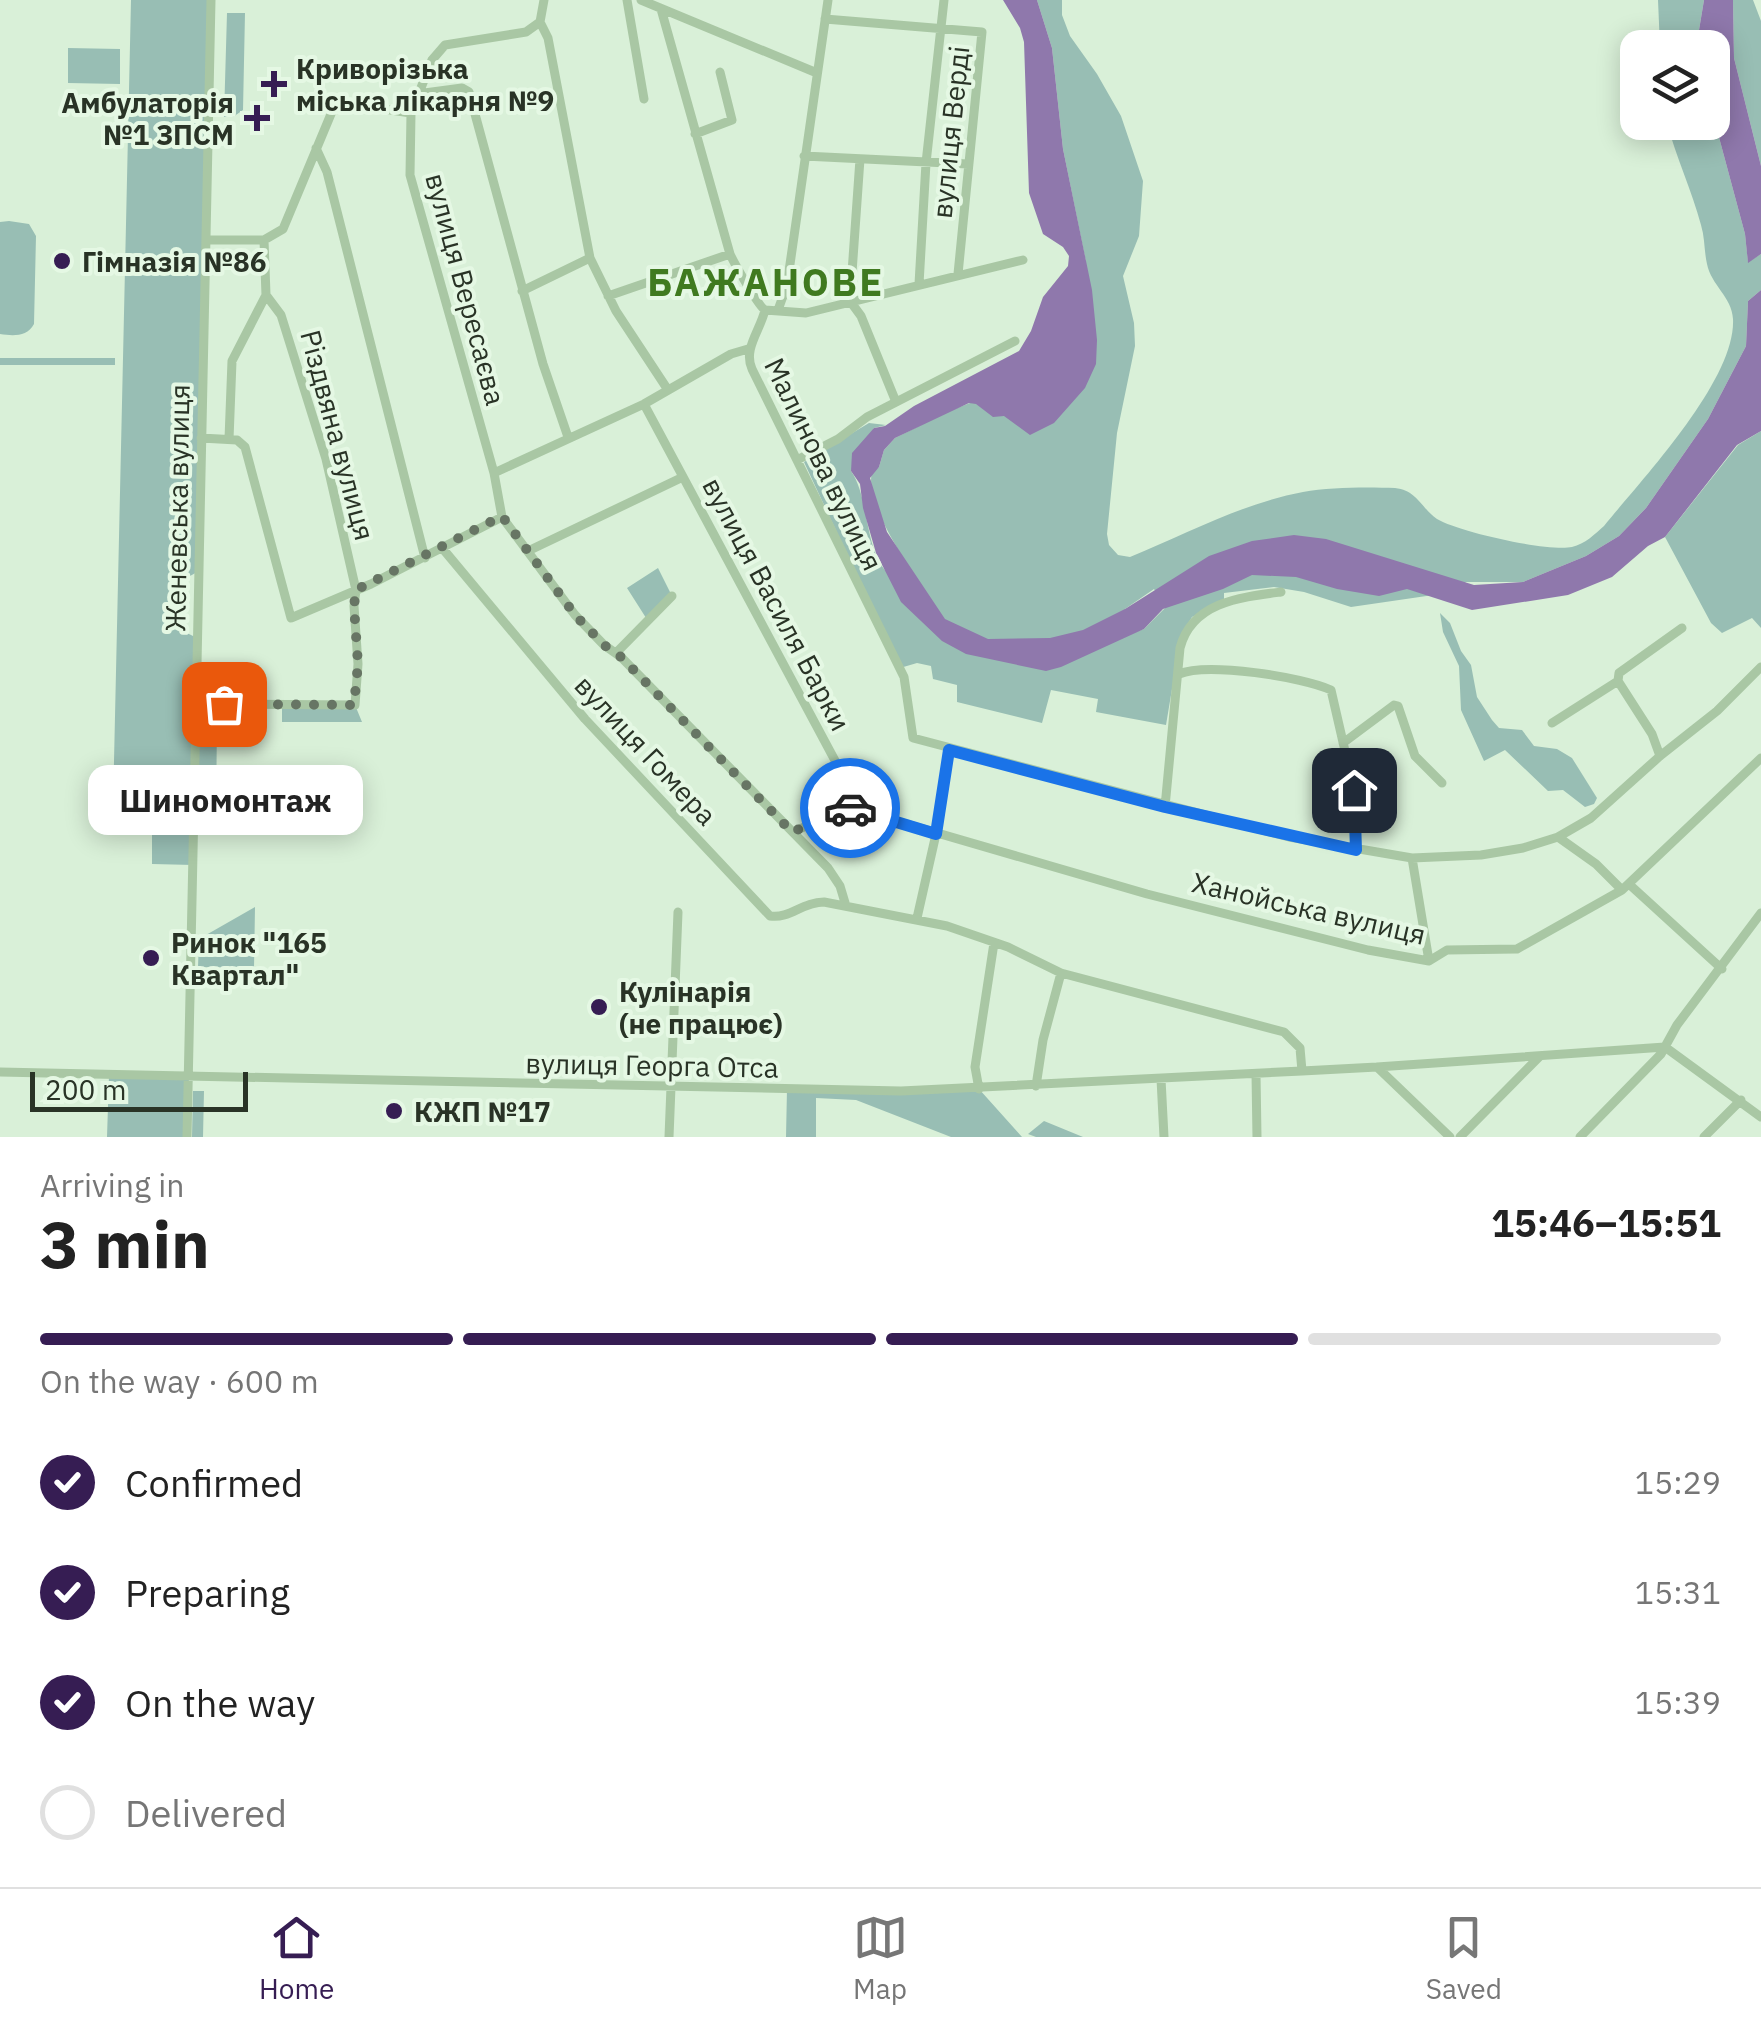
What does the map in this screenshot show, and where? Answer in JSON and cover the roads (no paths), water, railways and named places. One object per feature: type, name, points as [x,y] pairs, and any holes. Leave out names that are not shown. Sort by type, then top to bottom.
[{"type":"street","name":"Женевська вулиця","points":[[187,1137],[211,0]]},
{"type":"street","points":[[544,0],[540,22],[548,38],[590,258],[608,296],[668,390]]},
{"type":"street","points":[[627,0],[644,99]]},
{"type":"street","points":[[640,0],[816,73]]},
{"type":"street","points":[[778,310],[786,285],[828,0]]},
{"type":"street","points":[[919,284],[926,163],[944,0]]},
{"type":"street","points":[[661,9],[730,254],[747,278],[758,307],[765,310]]},
{"type":"street","name":"вулиця Верді","points":[[826,19],[978,30],[984,36],[958,274]]},
{"type":"street","name":"вулиця Вересаєва","points":[[502,516],[494,473],[416,200],[408,160],[411,113],[432,60],[445,45],[526,32],[540,22]]},
{"type":"street","points":[[695,134],[732,120],[720,72]]},
{"type":"street","points":[[417,94],[462,88],[469,92],[522,290],[568,436]]},
{"type":"street","points":[[206,240],[264,240],[283,229],[336,102],[411,113]]},
{"type":"street","points":[[316,148],[327,172],[425,558]]},
{"type":"street","points":[[804,156],[968,164]]},
{"type":"street","points":[[860,160],[850,301],[861,316],[894,389],[896,402]]},
{"type":"street","name":"Різдвяна вулиця","points":[[196,704],[354,705],[358,664],[356,590],[326,458],[281,315],[266,296],[264,240]]},
{"type":"street","points":[[608,296],[730,254]]},
{"type":"street","points":[[522,290],[590,258]]},
{"type":"street","name":"Малинова вулиця","points":[[949,750],[918,740],[911,733],[904,677],[747,360],[748,348],[761,328],[765,310],[806,313],[1023,260]]},
{"type":"street","points":[[229,439],[232,361],[266,296]]},
{"type":"street","points":[[797,460],[838,439],[867,417],[1015,341]]},
{"type":"street","points":[[494,473],[644,404],[748,348]]},
{"type":"street","name":"вулиця Василя Барки","points":[[644,404],[840,768],[848,807]]},
{"type":"street","points":[[202,438],[229,439],[242,442],[245,447],[291,618],[425,558],[502,516],[575,615],[834,875],[846,906],[917,918],[994,943],[1060,972],[1284,1032],[1300,1048],[1302,1070]]},
{"type":"street","name":"вулиця Василя Барки","points":[[528,550],[683,477]]},
{"type":"street","name":"вулиця Гомера","points":[[443,548],[585,719],[765,913],[782,917],[810,902],[846,906]]},
{"type":"street","points":[[1165,807],[1182,638],[1200,614],[1245,597],[1281,592]]},
{"type":"street","points":[[616,653],[672,596]]},
{"type":"street","points":[[1660,756],[1652,734],[1618,681],[1619,673],[1682,628]]},
{"type":"street","points":[[917,918],[949,750],[1165,807],[1356,850],[1412,858],[1502,852],[1558,836],[1590,818],[1717,711],[1761,667]]},
{"type":"street","points":[[1179,674],[1201,668],[1224,669],[1328,688],[1354,790],[1356,850]]},
{"type":"street","points":[[1552,723],[1618,681]]},
{"type":"street","points":[[1343,744],[1394,704],[1419,762],[1442,784]]},
{"type":"street","name":"Ханойська вулиця","points":[[848,807],[1290,931],[1429,961],[1448,950],[1518,949],[1626,888],[1761,758]]},
{"type":"street","points":[[792,832],[848,807]]},
{"type":"street","points":[[1558,836],[1722,968]]},
{"type":"street","points":[[1412,858],[1429,961]]},
{"type":"street","points":[[669,1137],[678,912]]},
{"type":"street","points":[[1580,1137],[1665,1047],[1677,1025],[1761,913]]},
{"type":"street","points":[[979,1089],[975,1067],[994,943]]},
{"type":"street","points":[[1036,1086],[1060,972]]},
{"type":"street","points":[[1665,1047],[1761,1117]]},
{"type":"street","name":"вулиця Георга Отса","points":[[0,1072],[900,1091],[1256,1074],[1665,1047]]},
{"type":"street","points":[[1460,1137],[1539,1057]]},
{"type":"street","points":[[1377,1067],[1450,1137]]},
{"type":"street","points":[[1256,1074],[1257,1137]]},
{"type":"street","points":[[1161,1079],[1164,1137]]},
{"type":"street","points":[[1704,1137],[1741,1100]]},
{"type":"place","name":"Криворізька міська лікарня №9","points":[[274,84]]},
{"type":"place","name":"Амбулаторія №1 ЗПСМ","points":[[257,118]]},
{"type":"place","name":"Гімназія №86","points":[[62,261]]},
{"type":"place","name":"Шиномонтаж","points":[[224,704]]},
{"type":"place","name":"Ринок \"165 Квартал\"","points":[[151,958]]},
{"type":"place","name":"Кулінарія (не працює)","points":[[599,1007]]},
{"type":"place","name":"КЖП №17","points":[[394,1111]]},
{"type":"district","name":"БАЖАНОВЕ","points":[[766,281]]}]
